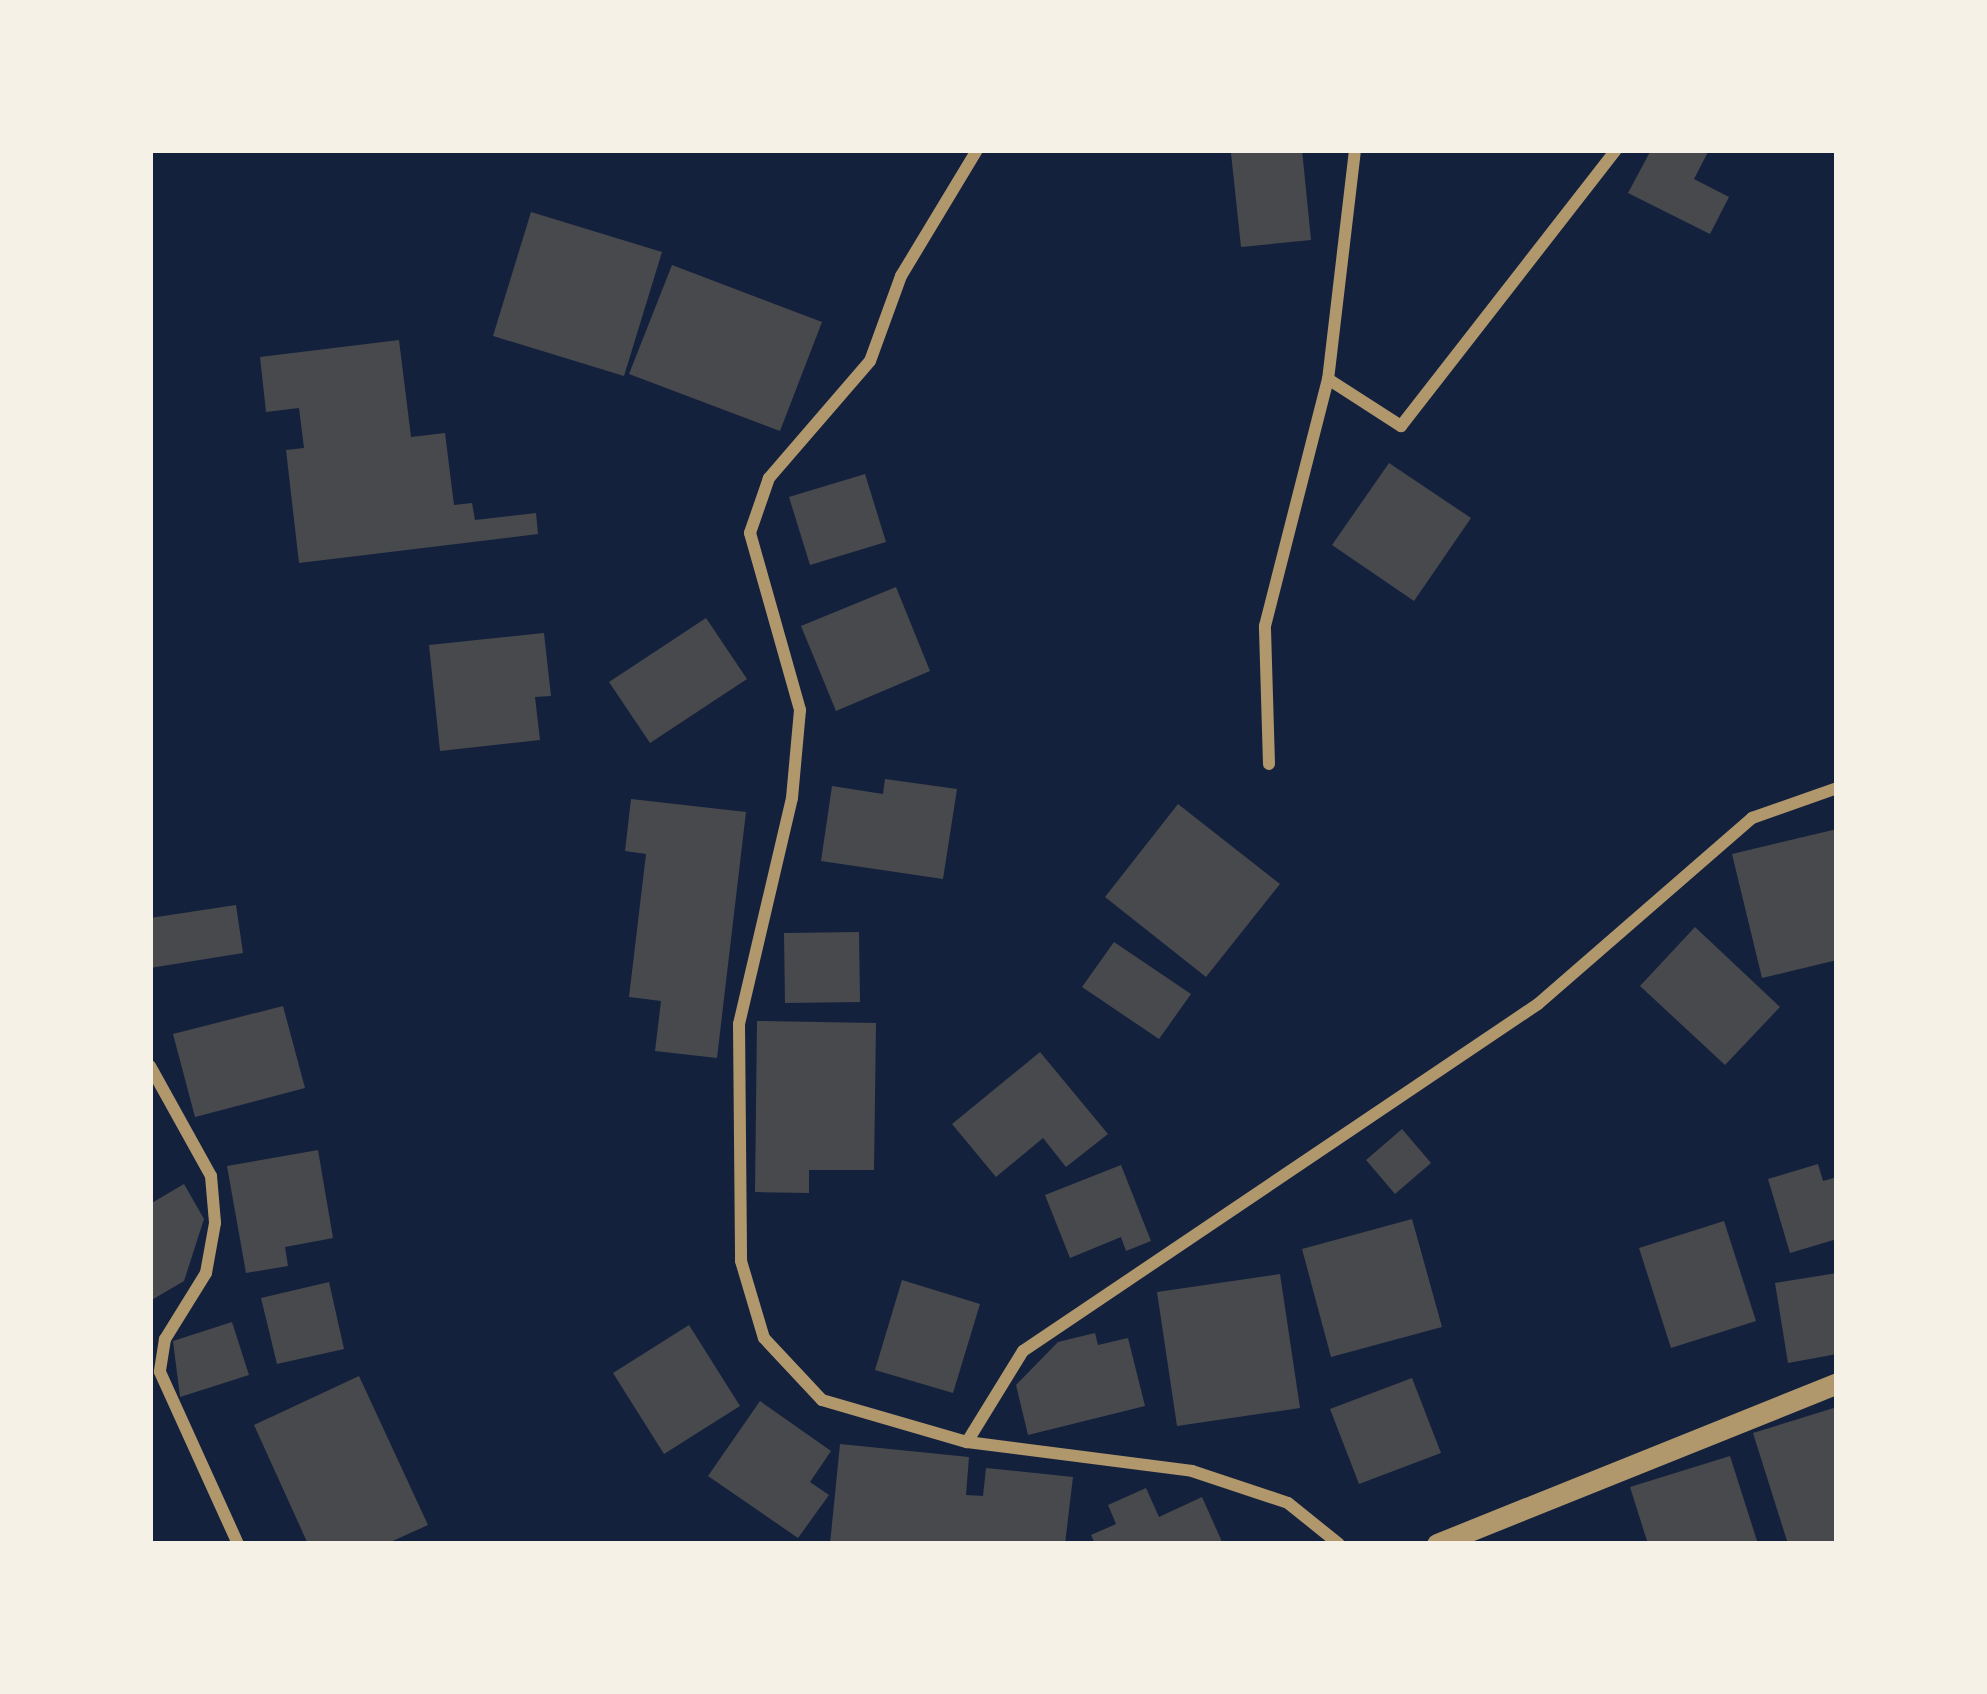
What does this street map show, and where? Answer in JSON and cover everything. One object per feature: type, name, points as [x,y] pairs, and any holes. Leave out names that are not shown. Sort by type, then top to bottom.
[{"type":"street","points":[[977,150],[901,276],[870,361],[769,478],[751,532],[800,710],[792,798],[739,1024],[733,1144],[740,1261],[764,1338],[822,1400],[967,1442],[1192,1471],[1288,1504],[1339,1544]]},
{"type":"street","points":[[1269,764],[1265,626],[1328,379],[1354,150]]},
{"type":"street","points":[[1328,379],[1401,426],[1616,150]]},
{"type":"street","points":[[967,1442],[1023,1351],[1538,1004],[1752,818],[1837,788]]},
{"type":"street","points":[[150,1066],[211,1176],[215,1223],[206,1273],[165,1339],[163,1386],[238,1544]]},
{"type":"street","points":[[1437,1544],[1837,1383]]},
{"type":"building","points":[[1302,150],[1311,240],[1241,247],[1231,153]]},
{"type":"building","points":[[1651,150],[1709,150],[1694,179],[1729,197],[1710,234],[1628,193]]},
{"type":"building","points":[[531,212],[662,252],[624,376],[493,336]]},
{"type":"building","points":[[672,265],[822,322],[780,431],[629,374]]},
{"type":"building","points":[[399,340],[411,437],[445,433],[454,505],[472,503],[475,520],[536,513],[538,534],[299,563],[286,450],[304,448],[299,408],[266,412],[260,357]]},
{"type":"building","points":[[1389,463],[1471,518],[1414,601],[1332,545]]},
{"type":"building","points":[[865,474],[886,542],[810,565],[789,497]]},
{"type":"building","points":[[896,587],[930,671],[836,711],[801,626]]},
{"type":"building","points":[[706,618],[747,679],[650,743],[609,682]]},
{"type":"building","points":[[544,633],[551,696],[535,697],[540,740],[440,751],[429,645]]},
{"type":"building","points":[[885,779],[957,789],[943,879],[821,861],[832,786],[883,794]]},
{"type":"building","points":[[631,799],[746,812],[717,1058],[655,1051],[661,1001],[629,997],[646,854],[625,851]]},
{"type":"building","points":[[1178,804],[1280,884],[1206,977],[1105,897]]},
{"type":"building","points":[[1837,829],[1837,960],[1762,978],[1732,854]]},
{"type":"building","points":[[236,905],[243,953],[150,968],[150,918]]},
{"type":"building","points":[[1695,927],[1780,1007],[1725,1065],[1640,986]]},
{"type":"building","points":[[859,932],[860,1002],[785,1003],[784,933]]},
{"type":"building","points":[[1114,942],[1191,994],[1159,1039],[1082,987]]},
{"type":"building","points":[[283,1006],[305,1088],[195,1117],[173,1034]]},
{"type":"building","points":[[757,1021],[876,1023],[874,1170],[809,1170],[809,1193],[755,1192]]},
{"type":"building","points":[[1040,1052],[1108,1134],[1066,1167],[1043,1138],[996,1177],[952,1124]]},
{"type":"building","points":[[1402,1129],[1431,1163],[1395,1194],[1366,1160]]},
{"type":"building","points":[[318,1150],[333,1238],[285,1247],[288,1266],[246,1273],[227,1166]]},
{"type":"building","points":[[1818,1164],[1823,1181],[1837,1177],[1837,1239],[1790,1253],[1768,1179]]},
{"type":"building","points":[[1121,1165],[1151,1241],[1126,1251],[1121,1237],[1070,1258],[1045,1195]]},
{"type":"building","points":[[184,1184],[204,1219],[184,1281],[150,1301],[150,1204]]},
{"type":"building","points":[[1412,1219],[1442,1327],[1331,1357],[1302,1249]]},
{"type":"building","points":[[1724,1221],[1756,1321],[1671,1348],[1639,1248]]},
{"type":"building","points":[[1837,1273],[1837,1354],[1788,1363],[1775,1283]]},
{"type":"building","points":[[1280,1274],[1300,1408],[1177,1426],[1157,1292]]},
{"type":"building","points":[[902,1280],[980,1304],[953,1393],[875,1370]]},
{"type":"building","points":[[329,1282],[344,1349],[277,1364],[261,1298]]},
{"type":"building","points":[[232,1322],[249,1375],[180,1397],[173,1341]]},
{"type":"building","points":[[689,1325],[740,1406],[664,1454],[613,1373]]},
{"type":"building","points":[[1095,1333],[1098,1345],[1128,1338],[1145,1406],[1028,1435],[1016,1385],[1058,1342]]},
{"type":"building","points":[[359,1376],[428,1525],[386,1544],[308,1544],[254,1425]]},
{"type":"building","points":[[1412,1378],[1441,1453],[1359,1484],[1330,1409]]},
{"type":"building","points":[[760,1401],[831,1451],[810,1482],[829,1495],[798,1538],[708,1476]]},
{"type":"building","points":[[1837,1407],[1837,1544],[1788,1544],[1753,1433]]},
{"type":"building","points":[[840,1444],[969,1457],[966,1495],[983,1496],[986,1468],[1073,1477],[1065,1544],[830,1544]]},
{"type":"building","points":[[1730,1456],[1758,1544],[1648,1544],[1630,1487]]},
{"type":"building","points":[[1146,1488],[1159,1517],[1202,1497],[1223,1544],[1095,1544],[1091,1535],[1116,1524],[1108,1505]]}]
